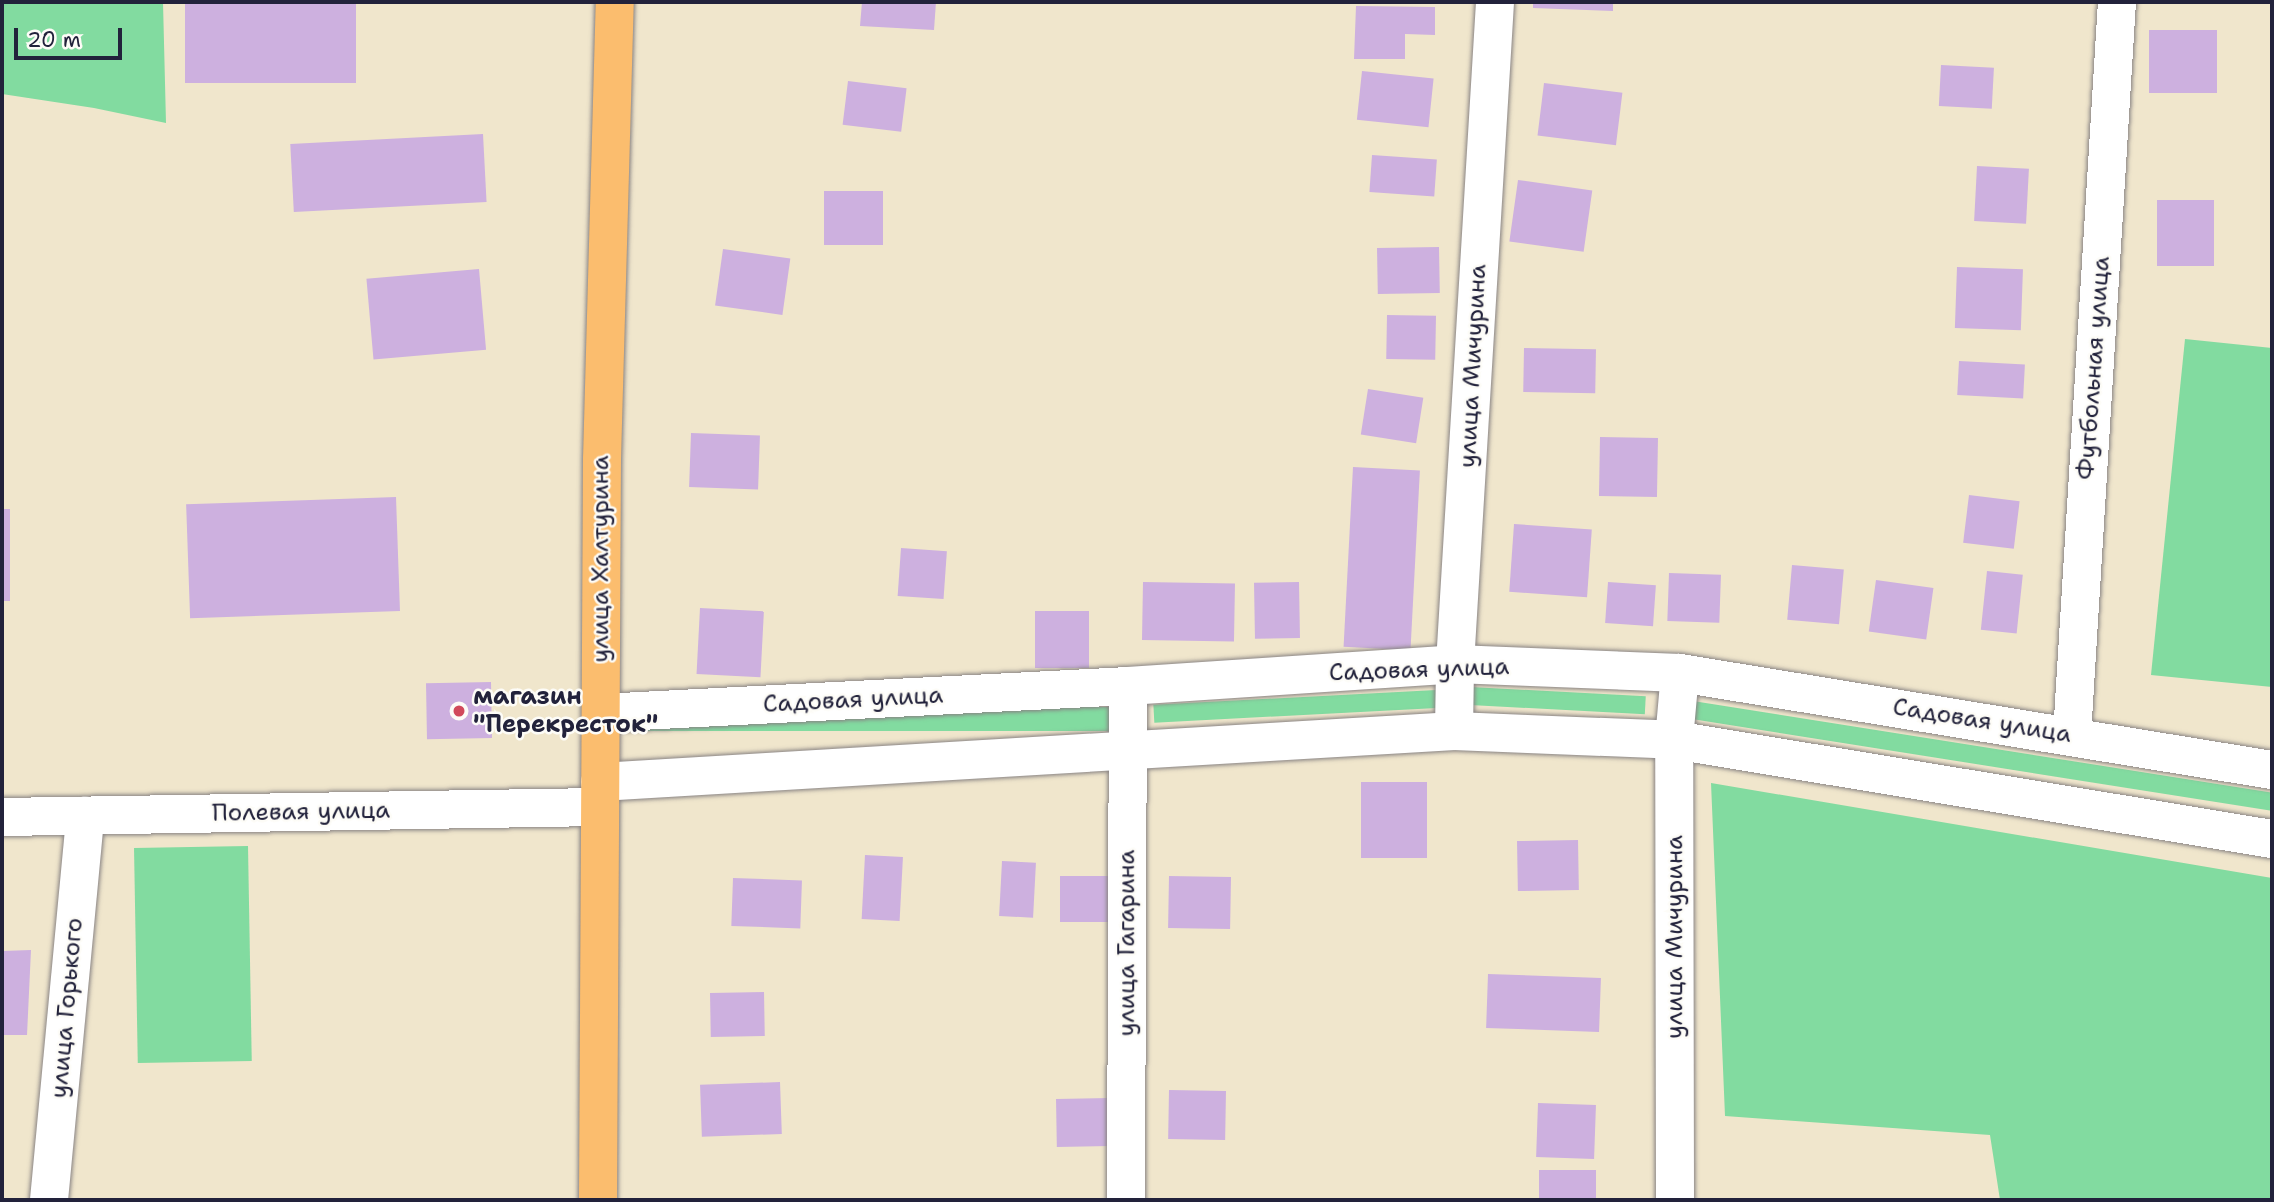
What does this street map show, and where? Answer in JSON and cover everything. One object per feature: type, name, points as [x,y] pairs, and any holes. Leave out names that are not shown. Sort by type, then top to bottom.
[{"type":"main road","name":"улица Халтурина","points":[[598,1200],[601,458],[615,2]]},
{"type":"street","name":"улица Мичурина","points":[[1454,731],[1455,664],[1495,2]]},
{"type":"street","name":"Футбольная улица","points":[[2071,735],[2117,2]]},
{"type":"street","name":"Садовая улица","points":[[601,713],[1128,686],[1455,664],[1680,673],[2272,770]]},
{"type":"street","name":"улица Мичурина","points":[[1675,1200],[1674,740],[1680,673]]},
{"type":"street","name":"улица Гагарина","points":[[1126,1200],[1128,686]]},
{"type":"street","name":"Полевая улица","points":[[2,817],[85,816],[600,794],[1127,751],[1454,731],[1674,740],[2272,839]]},
{"type":"street","name":"улица Горького","points":[[49,1200],[85,816]]},
{"type":"green space","points":[[2,2],[163,2],[166,123],[94,108],[2,94]]},
{"type":"green space","points":[[2185,339],[2272,348],[2272,687],[2151,675]]},
{"type":"green space","points":[[1471,687],[1646,696],[1645,714],[1470,705]]},
{"type":"green space","points":[[1436,690],[1437,708],[1154,723],[1153,705]]},
{"type":"green space","points":[[1693,701],[2272,793],[2270,811],[1690,719]]},
{"type":"green space","points":[[637,707],[1109,707],[1109,731],[637,731]]},
{"type":"green space","points":[[1711,783],[2272,878],[2272,1200],[2000,1200],[1990,1135],[1725,1116]]},
{"type":"green space","points":[[248,846],[252,1061],[138,1063],[134,848]]},
{"type":"building","points":[[185,2],[356,2],[356,83],[185,83]]},
{"type":"building","points":[[862,2],[936,2],[934,30],[860,26]]},
{"type":"building","points":[[1533,2],[1613,2],[1613,11],[1533,8]]},
{"type":"building","points":[[1356,6],[1435,7],[1435,35],[1405,34],[1405,59],[1354,59]]},
{"type":"building","points":[[2149,30],[2217,30],[2217,93],[2149,93]]},
{"type":"building","points":[[1941,65],[1994,68],[1992,109],[1939,106]]},
{"type":"building","points":[[1362,71],[1434,79],[1428,127],[1357,120]]},
{"type":"building","points":[[848,81],[907,88],[901,132],[843,125]]},
{"type":"building","points":[[1544,83],[1622,93],[1616,145],[1538,136]]},
{"type":"building","points":[[483,134],[487,202],[294,212],[290,144]]},
{"type":"building","points":[[1372,155],[1437,160],[1434,196],[1369,192]]},
{"type":"building","points":[[1977,166],[2029,169],[2026,224],[1974,221]]},
{"type":"building","points":[[1518,180],[1592,190],[1584,252],[1509,241]]},
{"type":"building","points":[[824,191],[883,191],[883,245],[824,245]]},
{"type":"building","points":[[2157,200],[2214,200],[2214,266],[2157,266]]},
{"type":"building","points":[[1439,247],[1440,293],[1378,294],[1377,248]]},
{"type":"building","points":[[723,249],[790,258],[782,315],[715,305]]},
{"type":"building","points":[[1957,267],[2023,269],[2021,330],[1955,328]]},
{"type":"building","points":[[479,269],[486,350],[373,360],[366,279]]},
{"type":"building","points":[[1387,315],[1436,316],[1435,360],[1386,359]]},
{"type":"building","points":[[1524,348],[1596,349],[1595,393],[1523,392]]},
{"type":"building","points":[[1959,361],[2025,364],[2023,398],[1957,395]]},
{"type":"building","points":[[1368,389],[1423,398],[1416,443],[1361,434]]},
{"type":"building","points":[[691,433],[760,435],[758,489],[689,487]]},
{"type":"building","points":[[1600,437],[1658,438],[1657,497],[1599,496]]},
{"type":"building","points":[[1353,467],[1420,471],[1410,650],[1344,647]]},
{"type":"building","points":[[1969,495],[2020,501],[2014,549],[1963,543]]},
{"type":"building","points":[[396,497],[400,611],[190,618],[186,504]]},
{"type":"building","points":[[2,509],[10,509],[10,601],[2,601]]},
{"type":"building","points":[[1514,524],[1592,529],[1587,597],[1509,592]]},
{"type":"building","points":[[901,548],[947,551],[944,599],[898,596]]},
{"type":"building","points":[[1792,565],[1844,570],[1839,624],[1787,620]]},
{"type":"building","points":[[1987,571],[2023,575],[2017,633],[1981,630]]},
{"type":"building","points":[[1669,573],[1721,575],[1719,623],[1667,621]]},
{"type":"building","points":[[1876,580],[1933,588],[1926,640],[1869,631]]},
{"type":"building","points":[[1143,582],[1235,584],[1234,642],[1142,640]]},
{"type":"building","points":[[1299,582],[1300,638],[1255,639],[1254,583]]},
{"type":"building","points":[[1608,582],[1656,585],[1653,626],[1605,623]]},
{"type":"building","points":[[700,608],[764,611],[760,677],[697,674]]},
{"type":"building","points":[[1035,611],[1089,611],[1089,668],[1035,668]]},
{"type":"building","name":"магазин \"Перекресток\"","points":[[491,682],[492,738],[427,739],[426,683]]},
{"type":"building","points":[[1361,782],[1427,782],[1427,858],[1361,858]]},
{"type":"building","points":[[1578,840],[1579,890],[1518,891],[1517,841]]},
{"type":"building","points":[[865,855],[903,857],[900,921],[862,919]]},
{"type":"building","points":[[1002,861],[1036,863],[1033,918],[999,916]]},
{"type":"building","points":[[1060,876],[1117,876],[1117,922],[1060,922]]},
{"type":"building","points":[[1169,876],[1231,877],[1230,929],[1168,928]]},
{"type":"building","points":[[733,878],[802,880],[800,928],[731,926]]},
{"type":"building","points":[[31,950],[27,1035],[2,1035],[2,951]]},
{"type":"building","points":[[1488,974],[1601,978],[1599,1032],[1486,1028]]},
{"type":"building","points":[[764,992],[765,1036],[711,1037],[710,993]]},
{"type":"building","points":[[780,1082],[782,1134],[702,1137],[700,1085]]},
{"type":"building","points":[[1169,1090],[1226,1091],[1225,1140],[1168,1139]]},
{"type":"building","points":[[1109,1098],[1110,1146],[1057,1147],[1056,1099]]},
{"type":"building","points":[[1538,1103],[1596,1105],[1594,1159],[1536,1157]]},
{"type":"building","points":[[1539,1170],[1596,1170],[1596,1200],[1539,1200]]},
{"type":"place","name":"магазин \"Перекресток\"","points":[[459,711]]}]
